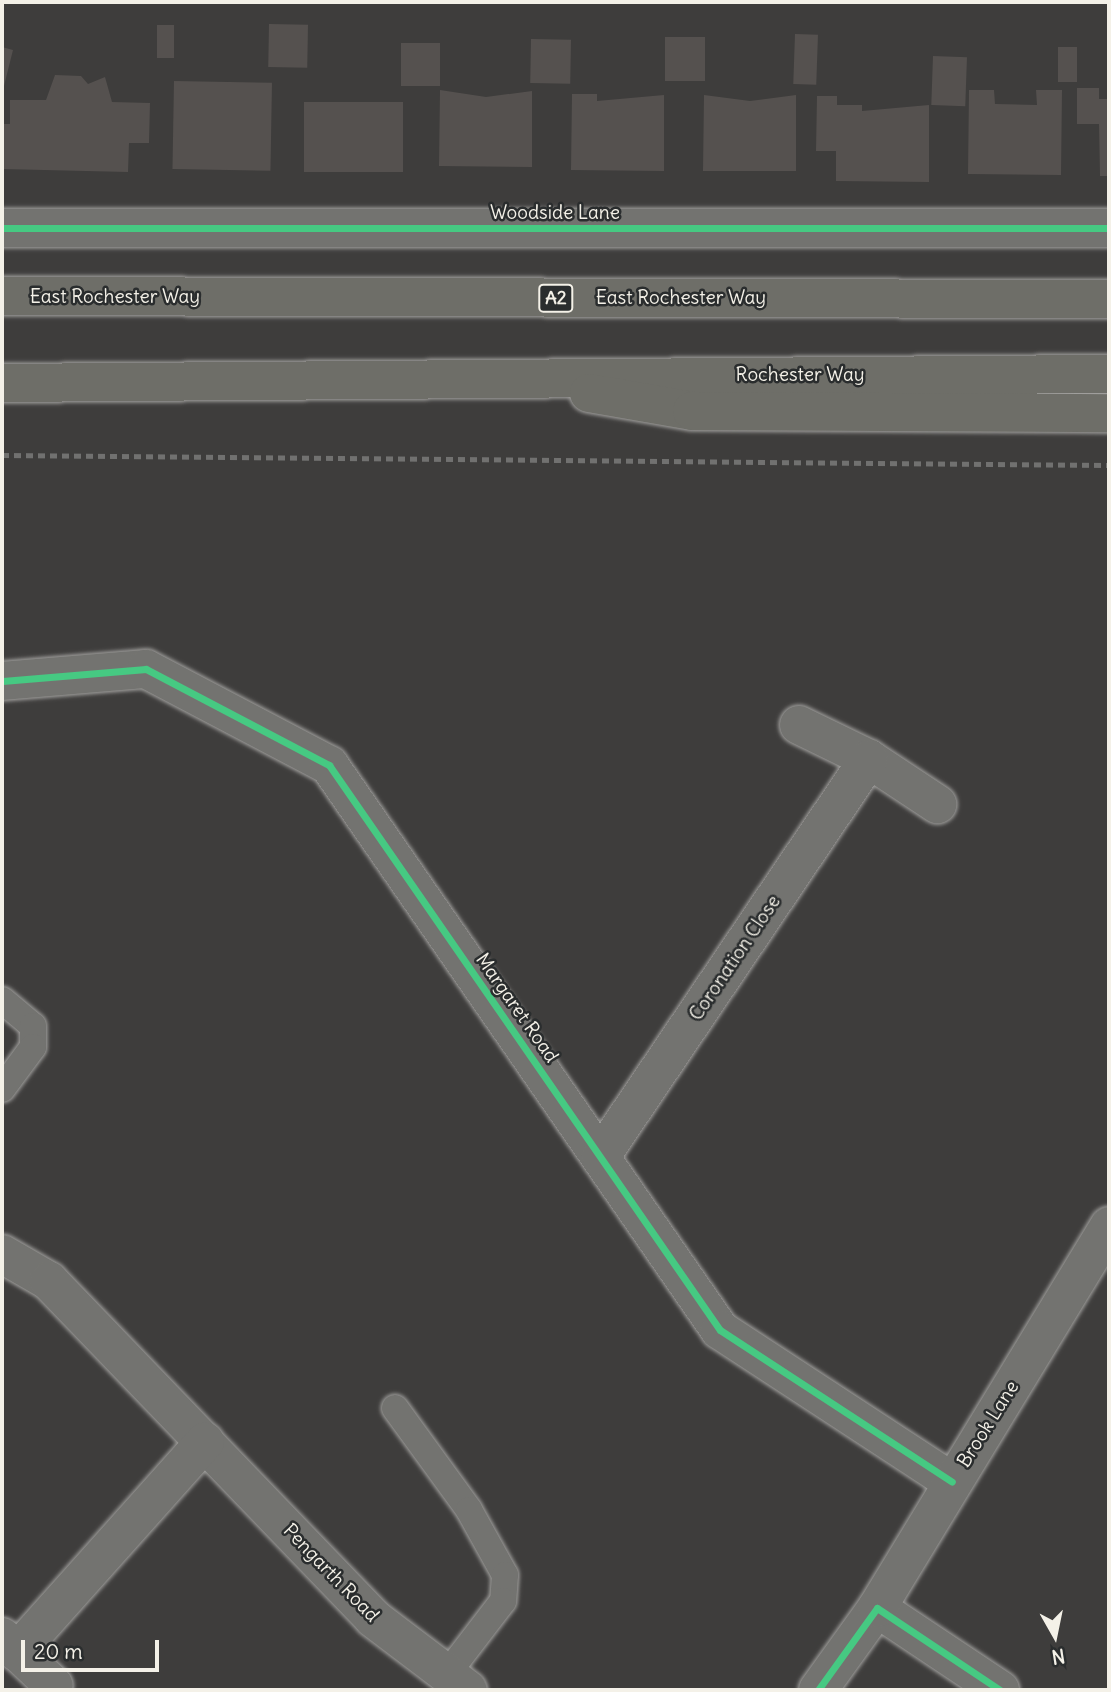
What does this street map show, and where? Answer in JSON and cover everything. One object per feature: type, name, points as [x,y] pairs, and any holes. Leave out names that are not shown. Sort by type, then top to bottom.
[{"type":"highway","name":"East Rochester Way","points":[[2,296],[1109,299]]},
{"type":"highway","name":"Rochester Way","points":[[491,376],[1109,374]]},
{"type":"highway","points":[[2,383],[491,376],[692,411],[1109,413]]},
{"type":"street","name":"Woodside Lane","points":[[2,228],[1109,228]]},
{"type":"street","name":"Margaret Road","points":[[2,681],[146,668],[329,765],[720,1330],[951,1482]]},
{"type":"street","points":[[799,725],[869,759],[937,804]]},
{"type":"street","name":"Coronation Close","points":[[601,1156],[869,759]]},
{"type":"street","name":"Brook Lane","points":[[818,1690],[877,1608],[951,1482],[1109,1226]]},
{"type":"street","name":"Pengarth Road","points":[[2,1254],[49,1280],[373,1618],[458,1682]]},
{"type":"street","points":[[54,1686],[9,1644],[205,1442]]},
{"type":"street","points":[[877,1608],[1000,1690]]},
{"type":"lane","points":[[2,1000],[33,1026],[33,1047],[2,1089]]},
{"type":"lane","points":[[395,1408],[469,1510],[505,1575],[503,1601],[458,1682]]},
{"type":"path","points":[[2,454],[1109,465]]},
{"type":"building","points":[[269,24],[308,25],[307,68],[268,67]]},
{"type":"building","points":[[157,25],[174,25],[174,58],[157,58]]},
{"type":"building","points":[[795,34],[818,35],[816,85],[793,84]]},
{"type":"building","points":[[665,37],[705,37],[705,81],[665,81]]},
{"type":"building","points":[[531,39],[571,40],[570,84],[530,83]]},
{"type":"building","points":[[401,43],[440,43],[440,86],[401,86]]},
{"type":"building","points":[[2,47],[13,50],[3,90],[2,90]]},
{"type":"building","points":[[1058,47],[1077,47],[1077,82],[1058,82]]},
{"type":"building","points":[[933,56],[967,57],[965,106],[931,105]]},
{"type":"building","points":[[55,75],[81,76],[88,84],[105,77],[112,102],[150,103],[149,143],[129,143],[128,172],[2,169],[2,124],[10,124],[10,100],[46,100]]},
{"type":"building","points":[[174,81],[272,83],[270,171],[172,169]]},
{"type":"building","points":[[1077,88],[1099,88],[1099,99],[1109,99],[1109,176],[1100,176],[1099,124],[1077,124]]},
{"type":"building","points":[[440,90],[486,97],[532,91],[532,167],[439,166]]},
{"type":"building","points":[[969,90],[994,90],[995,104],[1037,105],[1036,90],[1062,90],[1061,175],[968,174]]},
{"type":"building","points":[[572,94],[597,94],[597,101],[664,95],[664,171],[571,170]]},
{"type":"building","points":[[704,95],[750,101],[796,95],[796,171],[703,171]]},
{"type":"building","points":[[817,96],[837,96],[837,105],[862,105],[862,111],[929,105],[929,182],[836,181],[836,151],[816,151]]},
{"type":"building","points":[[304,102],[403,102],[403,172],[304,172]]},
{"type":"cycle path","points":[[2,228],[1109,228]]},
{"type":"cycle path","points":[[2,681],[146,669],[329,765],[720,1330],[952,1482]]},
{"type":"cycle path","points":[[818,1690],[877,1608],[1000,1690]]}]
